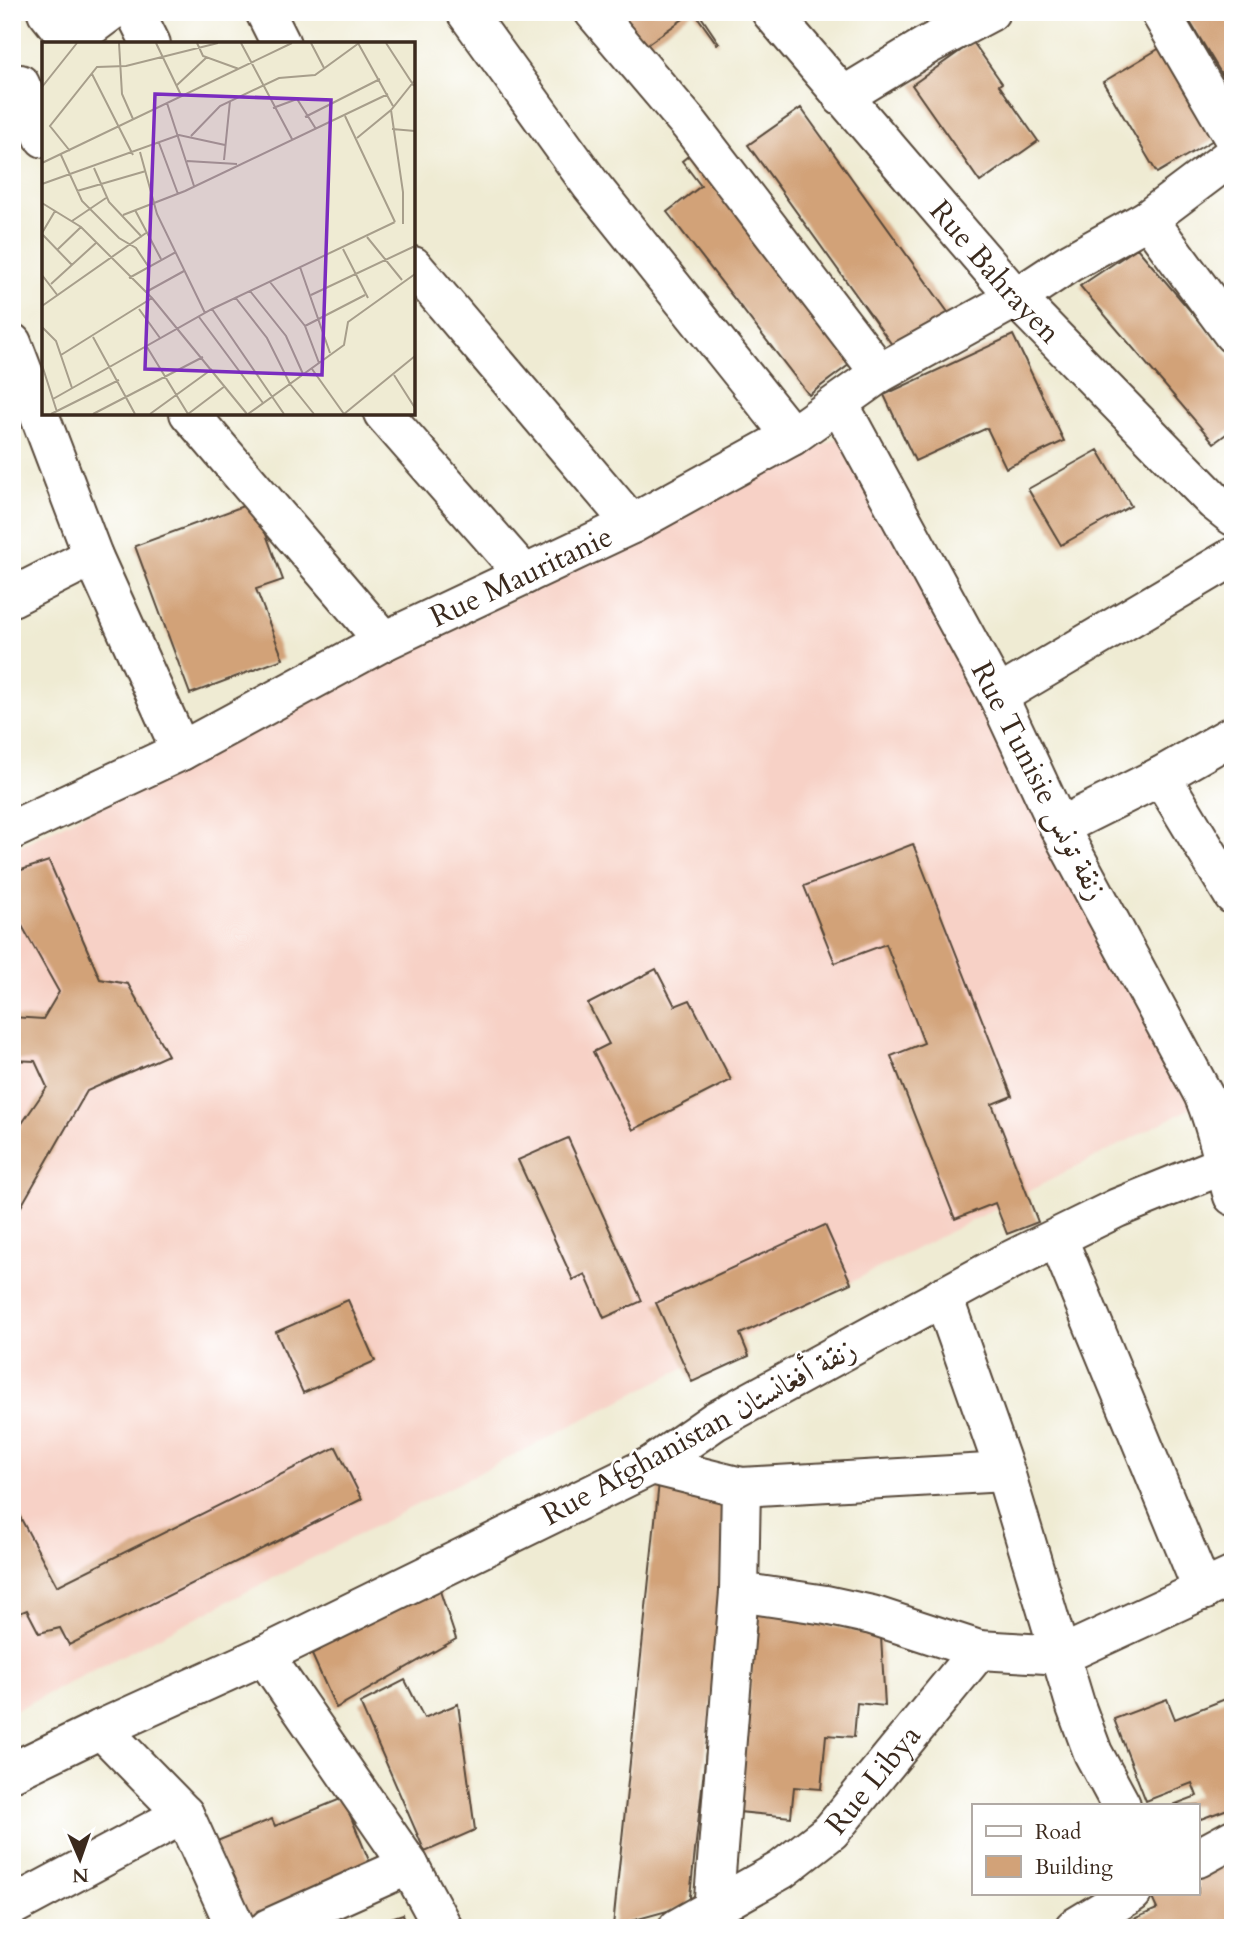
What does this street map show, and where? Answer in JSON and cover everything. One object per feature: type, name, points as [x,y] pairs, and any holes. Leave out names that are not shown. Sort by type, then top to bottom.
[{"type":"street","points":[[64,42],[110,12]]},
{"type":"street","points":[[135,12],[150,42]]},
{"type":"street","points":[[265,12],[280,42]]},
{"type":"street","points":[[466,12],[591,185],[792,436]]},
{"type":"street","points":[[594,12],[690,125],[880,373]]},
{"type":"street","points":[[842,97],[926,46],[990,12]]},
{"type":"street","points":[[1160,12],[1233,137]]},
{"type":"street","name":"Rue Bahrayen","points":[[774,13],[842,97],[1016,298],[1227,501]]},
{"type":"street","name":"Rue Mauritanie","points":[[12,830],[181,751],[384,641],[632,524],[792,436],[880,373],[1016,298],[1069,263],[1148,219],[1233,155]]},
{"type":"street","points":[[1148,219],[1233,334]]},
{"type":"street","points":[[415,268],[632,524]]},
{"type":"street","points":[[12,343],[30,402],[93,556],[181,751]]},
{"type":"street","name":"Rue Tunisie زنقة تونس","points":[[839,404],[998,696],[1059,827],[1203,1094],[1216,1123],[1230,1174]]},
{"type":"street","points":[[191,415],[384,641]]},
{"type":"street","points":[[385,415],[525,575]]},
{"type":"street","points":[[12,597],[93,556]]},
{"type":"street","points":[[998,696],[1233,557]]},
{"type":"street","points":[[1059,827],[1161,776],[1233,735]]},
{"type":"street","points":[[1161,776],[1233,895]]},
{"type":"street","name":"Rue Afghanistan زنقة أفغانستان","points":[[12,1772],[101,1728],[264,1655],[652,1465],[715,1421],[891,1327],[943,1296],[1117,1208],[1230,1174]]},
{"type":"street","points":[[739,1592],[872,1615],[979,1650],[1062,1655],[1218,1584],[1058,1239]]},
{"type":"street","points":[[943,1296],[1005,1472],[1076,1707],[1093,1754],[1120,1804]]},
{"type":"street","points":[[652,1465],[741,1487],[1005,1472]]},
{"type":"street","points":[[713,1910],[739,1592],[741,1487]]},
{"type":"street","name":"Rue Libya","points":[[678,1928],[781,1870],[831,1831],[979,1650]]},
{"type":"street","points":[[264,1655],[409,1865],[443,1928]]},
{"type":"street","points":[[101,1728],[184,1814],[236,1928]]},
{"type":"street","points":[[12,1906],[184,1814]]},
{"type":"street","points":[[1200,1857],[1233,1839]]},
{"type":"street","points":[[269,1928],[409,1865]]},
{"type":"street","points":[[1074,1928],[1129,1895]]},
{"type":"shaded area","points":[[845,434],[1195,1106],[12,1712],[12,850]]},
{"type":"building","points":[[618,12],[693,12],[642,48]]},
{"type":"building","points":[[694,12],[698,12],[719,43],[717,44]]},
{"type":"building","points":[[1184,12],[1233,12],[1233,93]]},
{"type":"building","points":[[973,42],[1038,141],[980,182],[912,85]]},
{"type":"building","points":[[1160,48],[1215,139],[1157,173],[1103,82]]},
{"type":"building","points":[[801,108],[950,315],[898,353],[748,145]]},
{"type":"building","points":[[692,153],[854,361],[809,395],[667,212],[701,186],[682,161]]},
{"type":"building","points":[[1137,248],[1233,361],[1233,429],[1214,443],[1080,286]]},
{"type":"building","points":[[1013,335],[1064,441],[1006,468],[987,428],[915,461],[884,395]]},
{"type":"building","points":[[1098,450],[1131,506],[1061,545],[1028,489]]},
{"type":"building","points":[[254,502],[283,580],[256,589],[283,659],[190,694],[135,546]]},
{"type":"building","points":[[913,844],[1012,1096],[992,1104],[1038,1222],[1007,1234],[995,1203],[955,1219],[891,1056],[924,1043],[886,944],[835,963],[804,886]]},
{"type":"building","points":[[49,861],[100,979],[128,984],[168,1055],[87,1091],[19,1210],[12,1206],[12,1138],[47,1087],[35,1061],[12,1060],[12,1017],[43,1019],[59,992],[12,908],[12,873]]},
{"type":"building","points":[[656,969],[675,1006],[690,1000],[731,1080],[633,1130],[593,1052],[609,1044],[588,1004]]},
{"type":"building","points":[[568,1138],[642,1301],[604,1318],[585,1274],[573,1280],[518,1160]]},
{"type":"building","points":[[825,1225],[851,1283],[740,1334],[749,1356],[692,1382],[656,1303]]},
{"type":"building","points":[[348,1300],[375,1361],[303,1393],[276,1332]]},
{"type":"building","points":[[336,1447],[362,1499],[69,1645],[60,1628],[39,1633],[27,1610],[12,1616],[12,1502],[57,1586]]},
{"type":"building","points":[[659,1482],[735,1490],[689,1905],[613,1926]]},
{"type":"building","points":[[437,1582],[456,1639],[336,1708],[309,1648]]},
{"type":"building","points":[[757,1609],[881,1637],[885,1706],[857,1703],[854,1737],[826,1735],[821,1789],[794,1787],[791,1817],[739,1812]]},
{"type":"building","points":[[405,1680],[424,1718],[458,1704],[475,1830],[425,1852],[360,1703]]},
{"type":"building","points":[[1233,1696],[1233,1807],[1200,1819],[1200,1804],[1176,1804],[1197,1796],[1192,1783],[1146,1801],[1114,1719],[1167,1699],[1175,1719]]},
{"type":"building","points":[[343,1798],[373,1870],[245,1923],[212,1843],[272,1819],[275,1826]]},
{"type":"building","points":[[1233,1859],[1233,1928],[1125,1928],[1124,1923],[1157,1909],[1150,1895],[1200,1895],[1200,1873]]},
{"type":"building","points":[[403,1914],[408,1928],[363,1928],[363,1927]]}]
